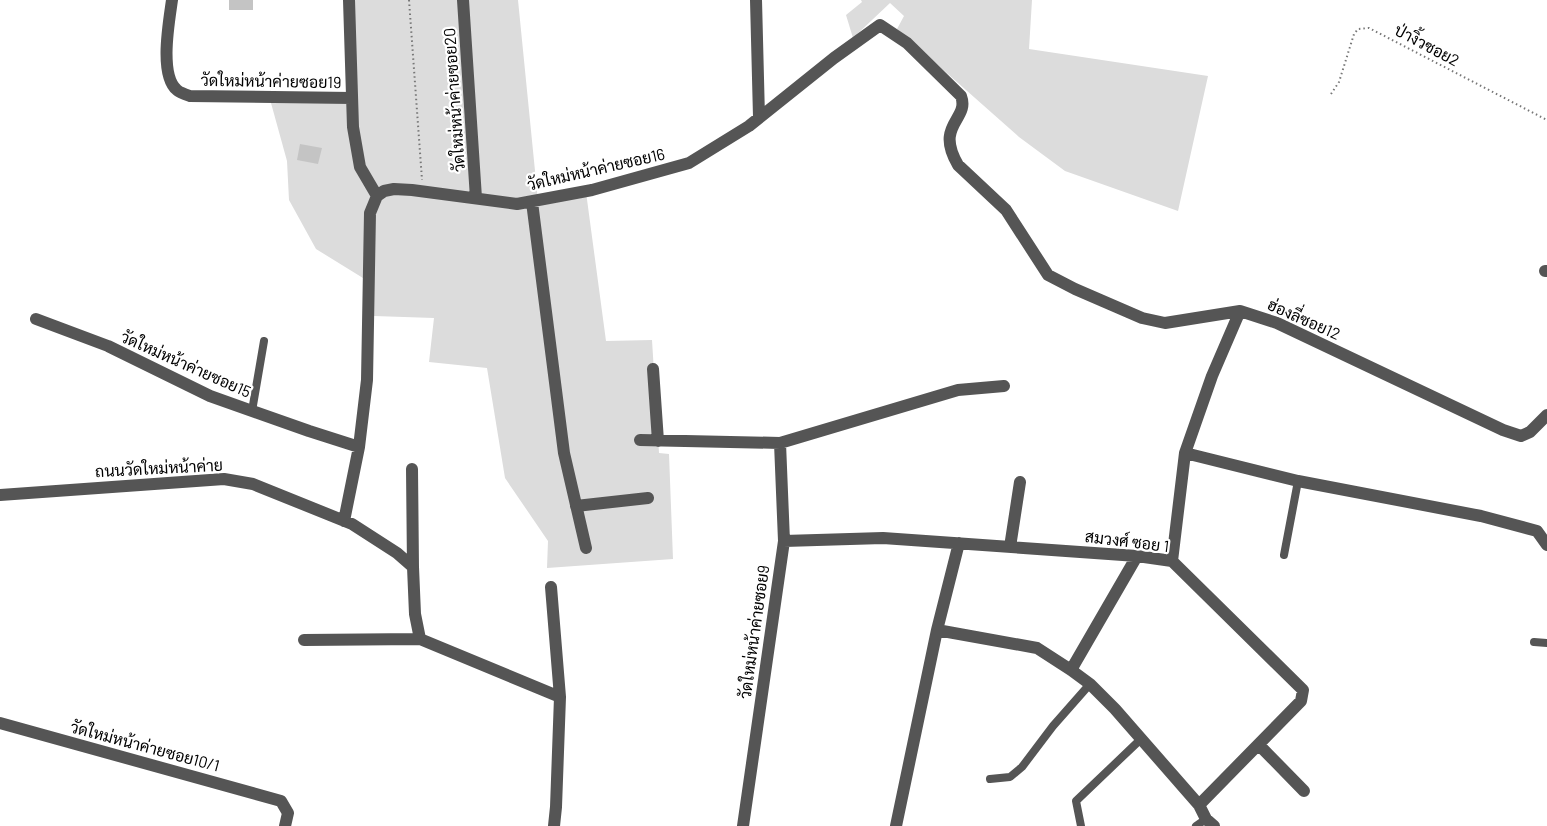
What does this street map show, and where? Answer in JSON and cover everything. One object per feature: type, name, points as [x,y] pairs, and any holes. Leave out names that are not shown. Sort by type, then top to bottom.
[{"type":"street","name":"วัดใหม่หน้าค่ายซอย19","points":[[172,0],[168,32],[167,75],[177,91],[190,96],[352,98]]},
{"type":"street","name":"วัดใหม่หน้าค่ายซอย19","points":[[349,0],[353,127],[360,167],[376,196]]},
{"type":"street","name":"วัดใหม่หน้าค่ายซอย20","points":[[463,0],[476,198]]},
{"type":"street","points":[[756,0],[759,117]]},
{"type":"street","name":"วัดใหม่หน้าค่ายซอย16","points":[[376,196],[394,189],[517,204],[614,185],[689,163],[749,126],[834,58],[880,25],[907,43],[961,96],[963,107],[949,132],[948,140]]},
{"type":"street","name":"ฮ่องลี่ซอย12","points":[[948,140],[958,165],[1006,210],[1048,275],[1075,290],[1142,318],[1165,323],[1240,311],[1276,324],[1503,430],[1521,436],[1530,432],[1547,415]]},
{"type":"street","points":[[345,521],[359,447],[367,380],[370,213],[376,196]]},
{"type":"street","points":[[532,202],[564,453],[586,548]]},
{"type":"street","points":[[1172,561],[1185,453],[1212,376],[1240,311]]},
{"type":"street","name":"วัดใหม่หน้าค่ายซอย15","points":[[36,319],[108,346],[210,396],[359,447]]},
{"type":"street","points":[[653,369],[658,441]]},
{"type":"street","points":[[640,440],[780,442],[958,390],[1004,386]]},
{"type":"street","name":"วัดใหม่หน้าค่ายซอย9","points":[[743,826],[784,540],[780,442]]},
{"type":"street","points":[[1185,453],[1298,481],[1481,516],[1537,531],[1547,545]]},
{"type":"street","points":[[412,470],[415,614],[420,639]]},
{"type":"street","name":"ถนนวัดใหม่หน้าค่าย","points":[[0,495],[224,479],[253,484],[345,521],[397,553],[413,567]]},
{"type":"street","points":[[1011,547],[1020,482]]},
{"type":"street","points":[[576,506],[648,498]]},
{"type":"street","name":"สมวงศ์ ซอย 1","points":[[784,540],[884,538],[1137,556],[1172,561],[1304,690],[1301,701],[1199,805]]},
{"type":"street","points":[[896,826],[936,630],[959,543]]},
{"type":"street","points":[[1071,670],[1137,556]]},
{"type":"street","points":[[551,586],[560,697],[554,826]]},
{"type":"street","points":[[936,630],[1037,648],[1071,670],[1090,684],[1199,805],[1205,824]]},
{"type":"street","points":[[304,640],[420,639],[560,697]]},
{"type":"street","name":"วัดใหม่หน้าค่ายซอย10/1","points":[[0,723],[282,801],[288,813],[285,826]]},
{"type":"street","points":[[1259,745],[1304,791]]},
{"type":"lane","points":[[252,411],[264,341]]},
{"type":"lane","points":[[1284,555],[1298,481]]},
{"type":"lane","points":[[1534,642],[1547,643]]},
{"type":"lane","points":[[990,779],[1010,777],[1022,767],[1053,726],[1090,684]]},
{"type":"lane","points":[[1081,826],[1077,801],[1141,739]]},
{"type":"path","points":[[409,0],[423,191]]},
{"type":"path","name":"ป่างิ้วซอย2","points":[[1331,94],[1339,82],[1354,34],[1358,29],[1369,28],[1547,120]]},
{"type":"shaded area","points":[[348,0],[518,0],[538,201],[586,192],[606,341],[652,340],[659,453],[669,454],[673,559],[547,568],[548,541],[505,478],[487,368],[429,362],[434,318],[374,316],[363,278],[316,249],[289,200],[287,161],[271,103],[272,97],[352,98]]},
{"type":"shaded area","points":[[861,0],[1032,0],[1029,49],[1208,76],[1178,211],[1065,171],[1019,137],[897,29],[904,16],[890,3],[853,38],[846,15],[862,2]]},
{"type":"building","points":[[229,0],[253,0],[253,10],[229,10]]},
{"type":"building","points":[[300,144],[322,148],[318,164],[297,160]]}]
